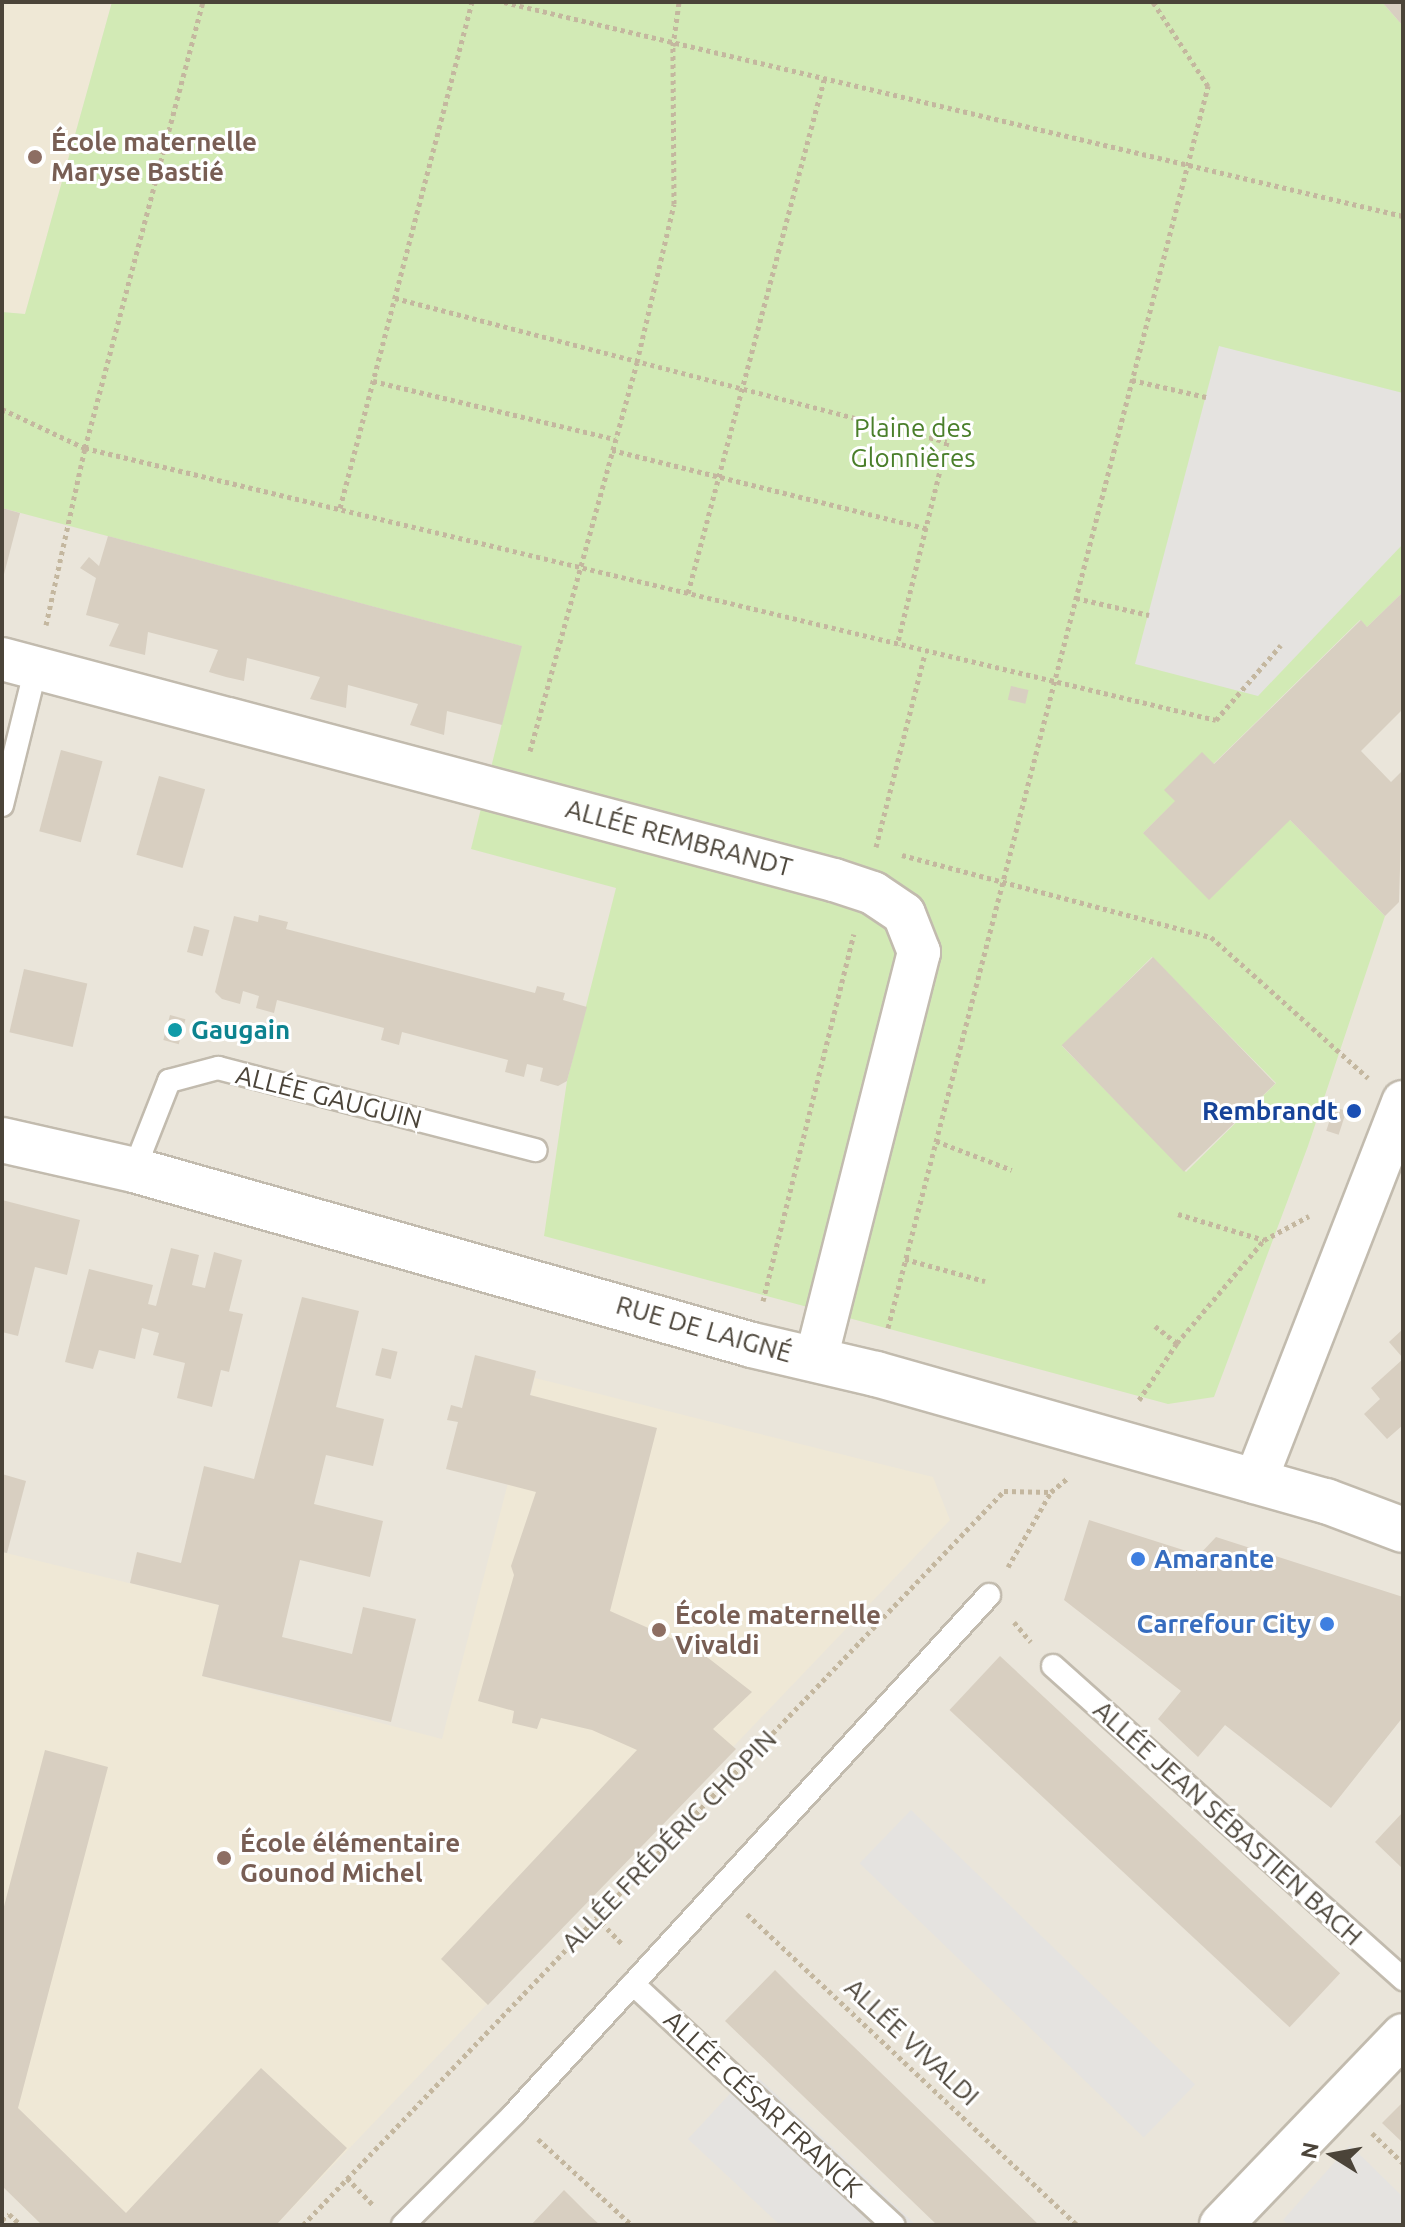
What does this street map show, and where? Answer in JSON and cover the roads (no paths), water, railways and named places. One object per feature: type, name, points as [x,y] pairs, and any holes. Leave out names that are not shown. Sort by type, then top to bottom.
[{"type":"street","name":"ALLÉE REMBRANDT","points":[[19,663],[865,890],[904,914],[919,952],[816,1360]]},
{"type":"street","points":[[1255,1482],[1375,1181],[1402,1105]]},
{"type":"street","name":"RUE DE LAIGNÉ","points":[[2,1140],[134,1170],[752,1345],[876,1374],[1110,1444],[1255,1482],[1403,1530]]},
{"type":"street","points":[[1221,2225],[1403,2035]]},
{"type":"lane","points":[[2,805],[19,663]]},
{"type":"lane","name":"ALLÉE GAUGUIN","points":[[134,1170],[169,1081],[218,1068],[536,1150]]},
{"type":"lane","points":[[393,2220],[513,2115],[989,1595]]},
{"type":"lane","name":"ALLÉE JEAN SÉBASTIEN BACH","points":[[1053,1666],[1403,1979]]},
{"type":"lane","name":"ALLÉE CÉSAR FRANCK","points":[[633,1984],[893,2225]]},
{"type":"place","name":"École maternelle Maryse Bastié","points":[[35,157]]},
{"type":"place","name":"Gaugain","points":[[175,1030]]},
{"type":"place","name":"Rembrandt","points":[[1354,1111]]},
{"type":"place","name":"Amarante","points":[[1138,1559]]},
{"type":"place","name":"Carrefour City","points":[[1327,1624]]},
{"type":"place","name":"École maternelle Vivaldi","points":[[659,1630]]},
{"type":"place","name":"École élémentaire Gounod Michel","points":[[224,1858]]},
{"type":"park label","name":"Plaine des Glonnières","points":[[913,443]]}]
